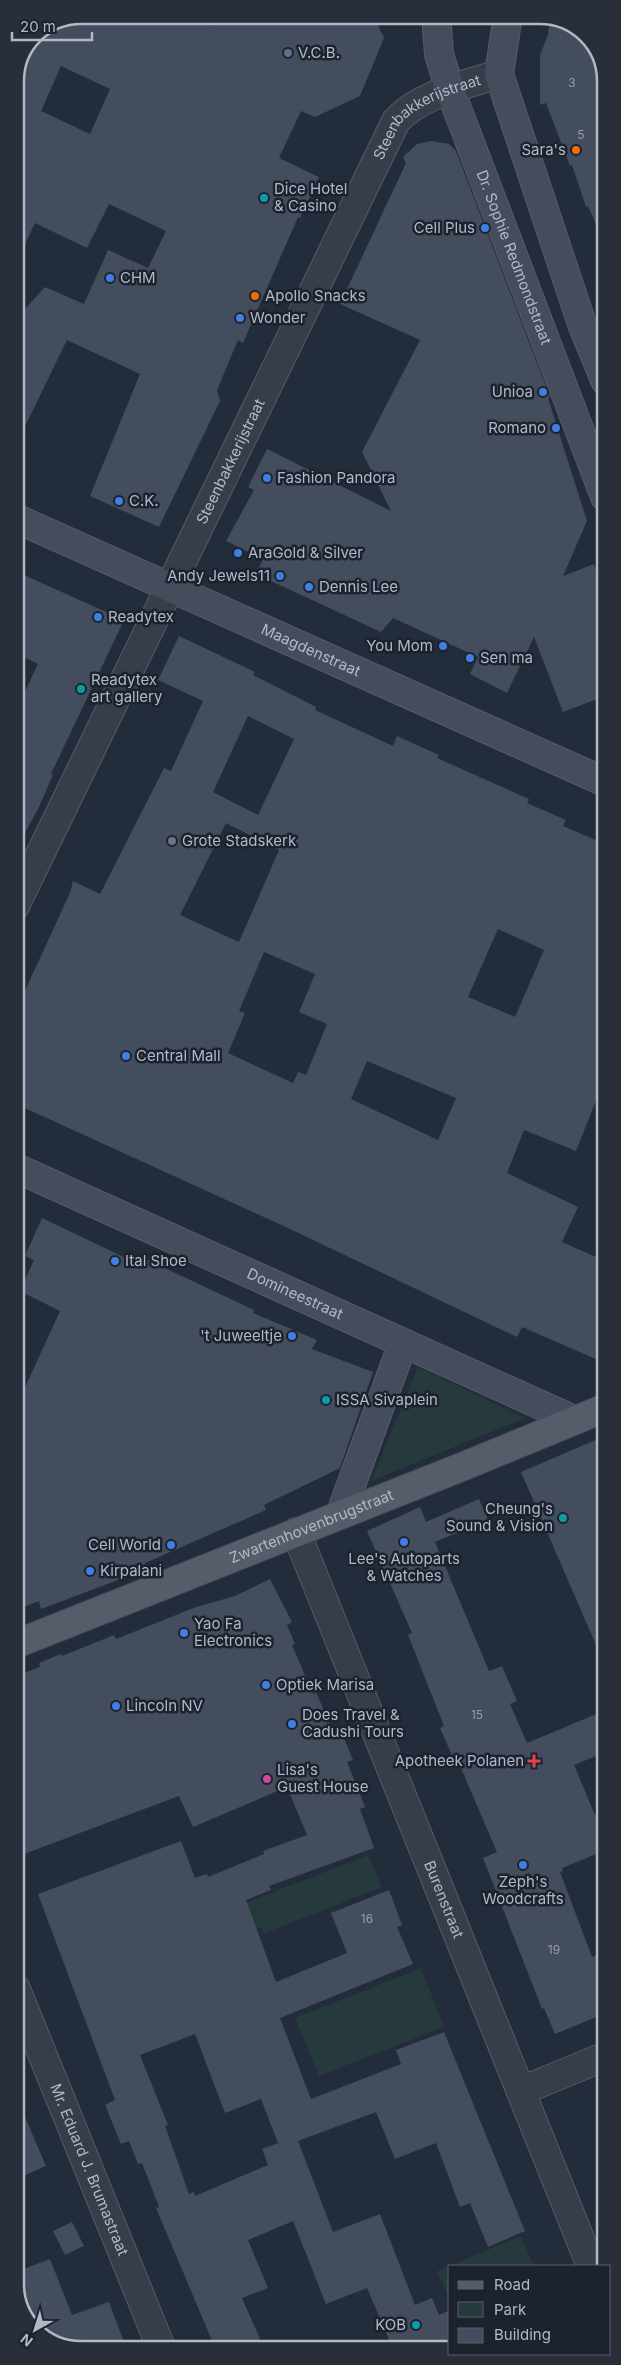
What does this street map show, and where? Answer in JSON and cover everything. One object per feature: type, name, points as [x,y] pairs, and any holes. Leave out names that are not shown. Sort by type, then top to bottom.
[{"type":"main road","name":"Zwartenhovenbrugstraat","points":[[24,1641],[597,1411]]},
{"type":"street","name":"Dr. Sophie Redmondstraat","points":[[437,24],[439,54],[450,90],[597,476]]},
{"type":"street","points":[[507,24],[499,74],[582,324],[597,361]]},
{"type":"street","name":"Steenbakkerijstraat","points":[[24,889],[396,121],[409,108],[450,90],[499,74]]},
{"type":"street","name":"Maagdenstraat","points":[[24,522],[597,778]]},
{"type":"street","name":"Domineestraat","points":[[24,1172],[574,1420]]},
{"type":"street","points":[[344,1512],[343,1507],[403,1343]]},
{"type":"street","name":"Burenstraat","points":[[296,1532],[591,2265]]},
{"type":"street","name":"Mr. Eduard J. Brumastraat","points":[[24,2009],[158,2341]]},
{"type":"street","points":[[521,2091],[597,2060]]},
{"type":"green space","points":[[418,1367],[525,1418],[371,1481]]},
{"type":"green space","points":[[368,1855],[382,1887],[265,1933],[261,1927],[236,1937],[225,1911]]},
{"type":"green space","points":[[421,1968],[444,2027],[319,2076],[295,2018]]},
{"type":"green space","points":[[521,2236],[534,2265],[451,2265]]},
{"type":"green space","points":[[448,2266],[448,2296],[437,2271]]},
{"type":"building","points":[[81,24],[206,24],[210,26],[211,24],[377,24],[384,38],[360,96],[315,117],[301,111],[279,158],[319,177],[300,218],[298,217],[243,343],[238,340],[217,390],[220,401],[159,527],[90,496],[140,374],[67,340],[24,428],[24,310],[45,287],[84,304],[108,250],[148,268],[166,231],[109,204],[87,248],[35,223],[24,247],[25,70],[33,49],[49,33],[59,28]],"holes":[[[61,66],[110,89],[90,134],[41,111]]]},
{"type":"building","points":[[549,25],[572,33],[590,52],[596,70],[597,227],[588,206],[586,207],[572,165],[570,166],[546,103],[540,105],[540,55],[548,35]]},
{"type":"building","points":[[431,141],[449,144],[456,151],[550,397],[548,398],[587,521],[563,576],[594,564],[597,572],[597,699],[563,712],[534,637],[507,693],[470,674],[478,657],[393,618],[381,632],[256,574],[263,559],[226,541],[254,490],[248,487],[267,449],[391,511],[362,452],[420,340],[340,304],[406,163],[403,157],[417,144]]},
{"type":"building","points":[[24,575],[124,620],[51,774],[53,775],[38,809],[24,835],[24,694],[38,664],[24,657]]},
{"type":"building","points":[[179,636],[255,672],[253,675],[316,707],[315,710],[393,746],[397,736],[439,755],[437,758],[529,799],[527,803],[566,820],[563,826],[597,841],[597,1098],[576,1151],[524,1130],[507,1173],[578,1207],[562,1242],[597,1257],[597,1360],[522,1327],[517,1337],[290,1229],[24,1108],[24,993],[70,893],[73,881],[100,894],[164,768],[171,771],[203,701],[158,680]],"holes":[[[248,716],[294,739],[258,815],[213,792]],[[226,823],[279,850],[239,942],[180,915]],[[498,929],[544,950],[515,1017],[468,997]],[[264,952],[315,974],[299,1012],[327,1024],[306,1075],[298,1072],[293,1083],[228,1053],[245,1013],[239,1011]],[[367,1061],[456,1098],[438,1140],[351,1099]]]},
{"type":"building","points":[[42,1218],[134,1262],[137,1255],[254,1310],[253,1313],[317,1340],[312,1349],[373,1372],[340,1468],[264,1505],[266,1510],[145,1563],[147,1569],[41,1609],[39,1601],[24,1607],[24,1390],[60,1311],[24,1293],[24,1282],[34,1260],[25,1256]]},
{"type":"building","name":"Cheung's Sound & Vision","points":[[597,1439],[597,1647],[521,1472]]},
{"type":"building","points":[[479,1499],[488,1520],[435,1542],[489,1671],[502,1666],[517,1701],[510,1704],[527,1743],[597,1714],[597,1756],[574,1765],[595,1815],[597,1814],[597,1854],[562,1868],[563,1871],[560,1872],[592,1957],[597,1955],[597,2017],[555,2034],[544,2008],[542,2009],[483,1858],[497,1852],[460,1766],[457,1767],[440,1728],[444,1726],[408,1635],[412,1633],[367,1531],[420,1507],[426,1522]]},
{"type":"building","points":[[270,1579],[292,1622],[287,1625],[295,1644],[292,1645],[313,1694],[316,1692],[334,1734],[341,1731],[353,1760],[347,1762],[365,1807],[360,1809],[374,1848],[269,1886],[271,1890],[246,1900],[276,1982],[347,1953],[331,1913],[389,1890],[402,1925],[397,1927],[413,1964],[280,2018],[311,2099],[401,2064],[396,2050],[444,2032],[525,2231],[488,2247],[470,2203],[460,2207],[436,2143],[395,2159],[376,2112],[298,2141],[333,2232],[380,2214],[415,2305],[432,2298],[439,2315],[448,2311],[448,2341],[390,2341],[367,2288],[326,2304],[293,2221],[248,2240],[268,2288],[242,2298],[260,2339],[255,2341],[212,2341],[156,2208],[159,2207],[142,2163],[138,2164],[129,2141],[121,2144],[105,2105],[115,2100],[38,1894],[181,1841],[195,1878],[207,1874],[208,1877],[264,1854],[263,1851],[307,1835],[287,1787],[193,1827],[179,1796],[24,1854],[24,1673],[40,1667],[39,1663],[61,1654],[62,1656],[114,1635],[116,1639],[196,1607],[235,1596]],"holes":[[[195,2034],[225,2113],[261,2099],[278,2143],[262,2149],[268,2165],[195,2196],[194,2192],[189,2194],[165,2126],[168,2125],[140,2055]]]},
{"type":"building","points":[[24,2115],[46,2166],[24,2176]]},
{"type":"building","points":[[72,2222],[84,2246],[65,2255],[53,2231]]},
{"type":"building","points":[[50,2259],[72,2315],[109,2302],[124,2341],[77,2341],[60,2337],[60,2305],[28,2305],[24,2284],[24,2269]]},
{"type":"place","name":"V.C.B.","points":[[288,53]]},
{"type":"place","name":"Sara's","points":[[576,150]]},
{"type":"place","name":"Dice Hotel & Casino","points":[[264,198]]},
{"type":"place","name":"Cell Plus","points":[[485,228]]},
{"type":"place","name":"CHM","points":[[110,278]]},
{"type":"place","name":"Apollo Snacks","points":[[255,296]]},
{"type":"place","name":"Wonder","points":[[240,318]]},
{"type":"place","name":"Unioa","points":[[543,392]]},
{"type":"place","name":"Romano","points":[[556,428]]},
{"type":"place","name":"Fashion Pandora","points":[[267,478]]},
{"type":"place","name":"C.K.","points":[[119,501]]},
{"type":"place","name":"AraGold & Silver","points":[[238,553]]},
{"type":"place","name":"Andy Jewels11","points":[[280,576]]},
{"type":"place","name":"Dennis Lee","points":[[309,587]]},
{"type":"place","name":"Readytex","points":[[98,617]]},
{"type":"place","name":"You Mom","points":[[443,646]]},
{"type":"place","name":"Sen ma","points":[[470,658]]},
{"type":"place","name":"Readytex art gallery","points":[[81,689]]},
{"type":"place","name":"Grote Stadskerk","points":[[172,841]]},
{"type":"place","name":"Central Mall","points":[[126,1056]]},
{"type":"place","name":"Ital Shoe","points":[[115,1261]]},
{"type":"place","name":"'t Juweeltje","points":[[292,1336]]},
{"type":"place","name":"ISSA Sivaplein","points":[[326,1400]]},
{"type":"place","name":"Cheung's Sound & Vision","points":[[563,1518]]},
{"type":"place","name":"Lee's Autoparts & Watches","points":[[404,1542]]},
{"type":"place","name":"Cell World","points":[[171,1545]]},
{"type":"place","name":"Kirpalani","points":[[90,1571]]},
{"type":"place","name":"Yao Fa Electronics","points":[[184,1633]]},
{"type":"place","name":"Optiek Marisa","points":[[266,1685]]},
{"type":"place","name":"Lincoln NV","points":[[116,1706]]},
{"type":"place","name":"Does Travel & Cadushi Tours","points":[[292,1724]]},
{"type":"place","name":"Apotheek Polanen","points":[[534,1761]]},
{"type":"place","name":"Lisa's Guest House","points":[[267,1779]]},
{"type":"place","name":"Zeph's Woodcrafts","points":[[523,1865]]},
{"type":"place","name":"KOB","points":[[416,2325]]}]
